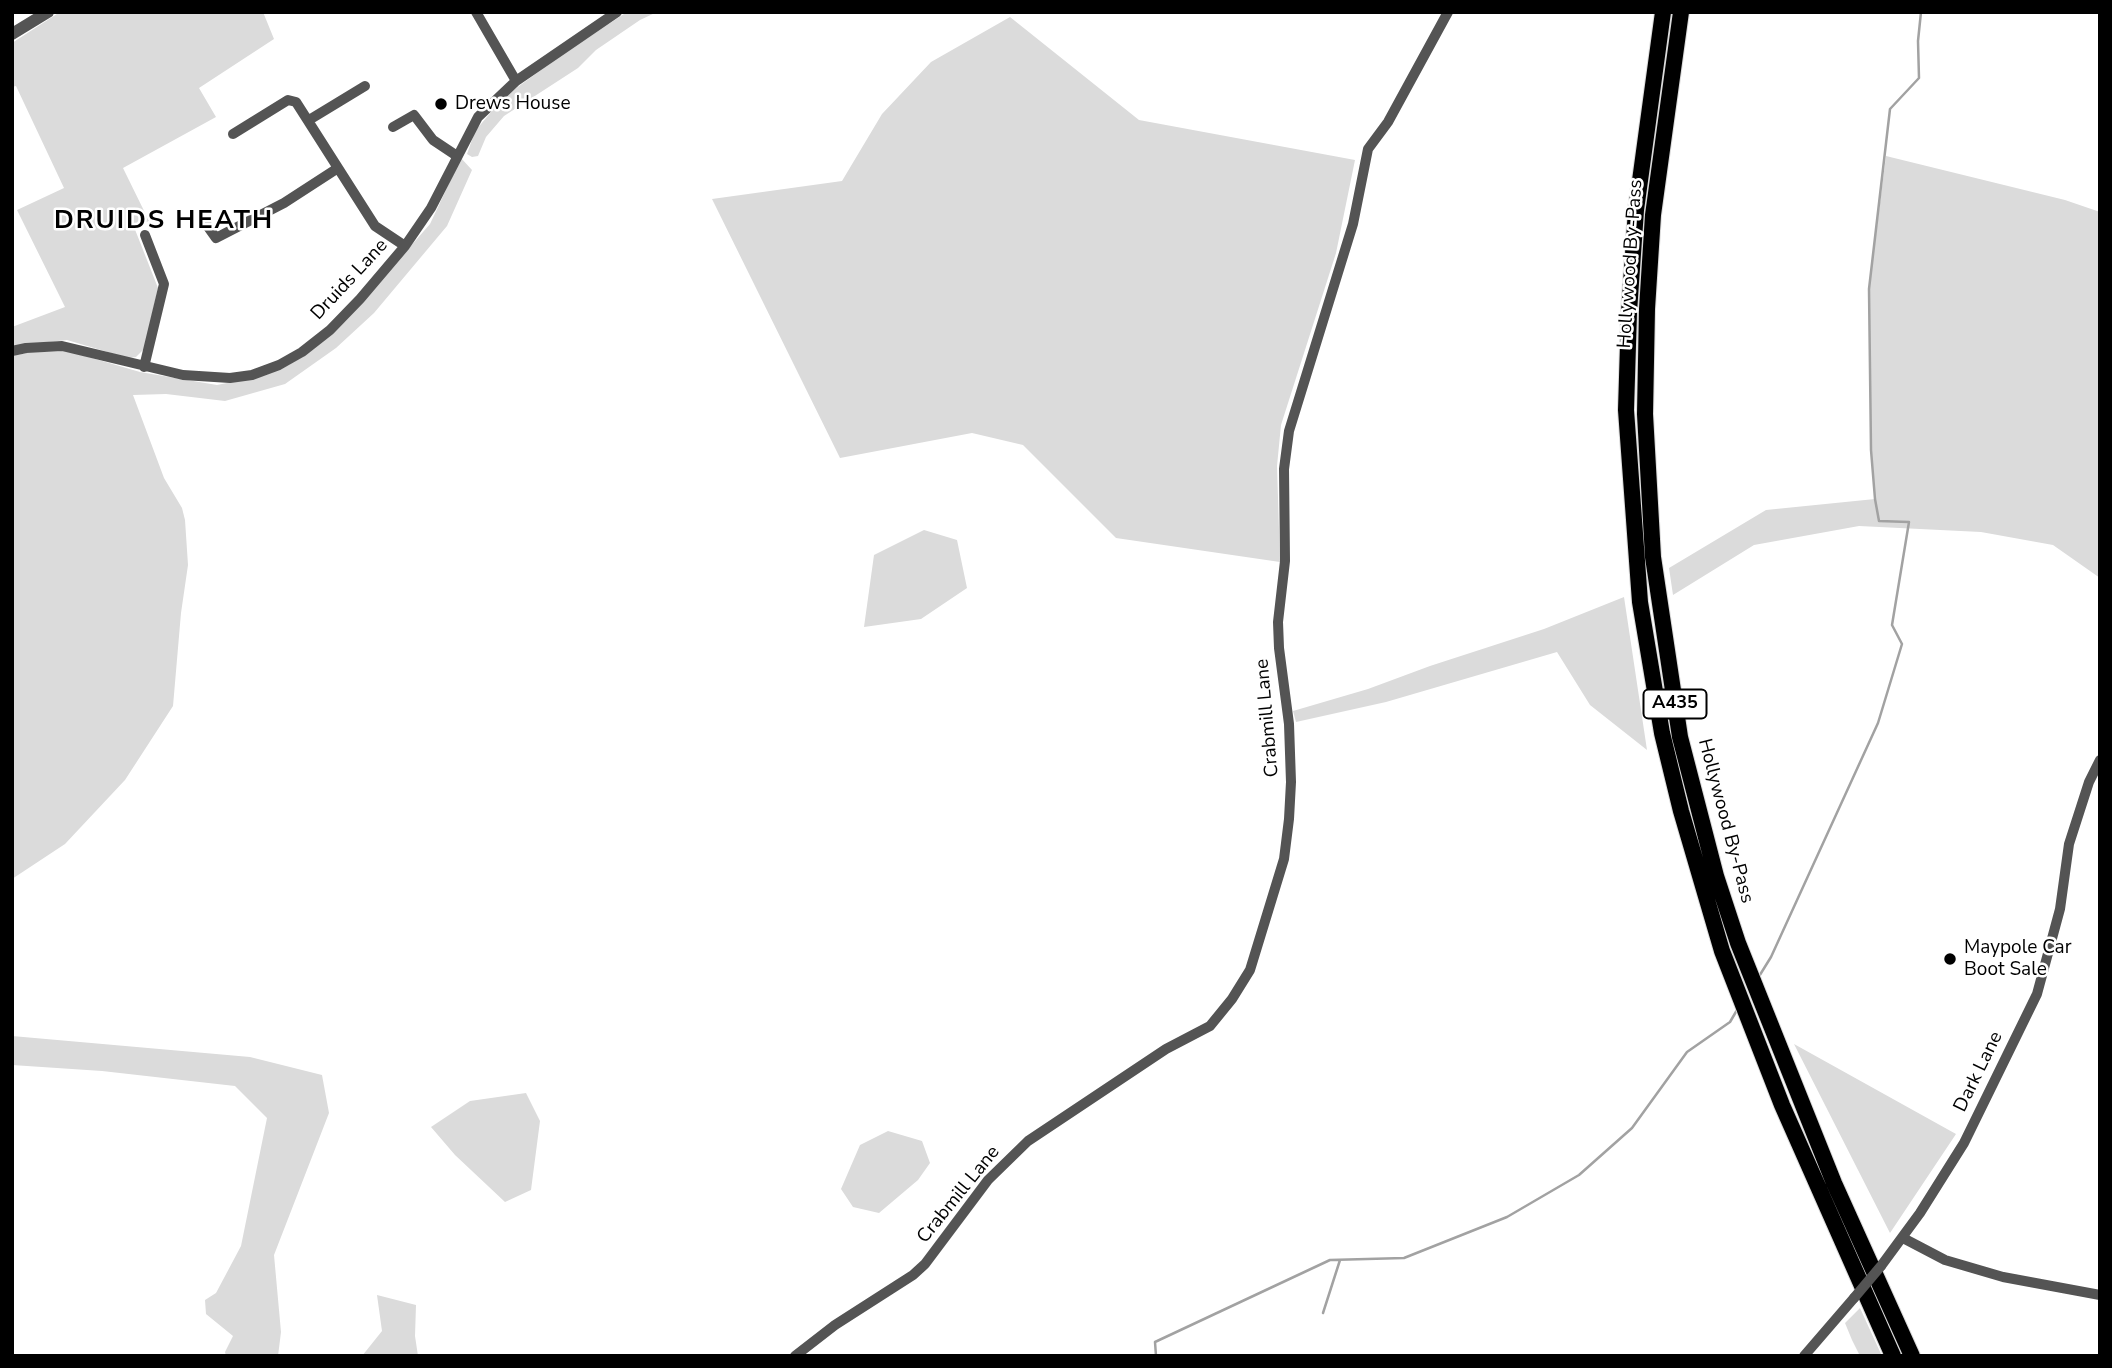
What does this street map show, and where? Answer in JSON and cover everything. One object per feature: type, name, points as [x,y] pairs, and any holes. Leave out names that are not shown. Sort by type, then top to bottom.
[{"type":"highway","name":"Hollywood By-Pass","points":[[1663,12],[1636,211],[1629,312],[1626,410],[1640,602],[1665,746],[1722,951],[1787,1117],[1893,1356]]},
{"type":"highway","name":"Hollywood By-Pass","points":[[1681,12],[1653,215],[1647,309],[1645,414],[1653,557],[1680,737],[1716,876],[1738,943],[1834,1183],[1912,1356]]},
{"type":"street","points":[[12,34],[48,12]]},
{"type":"street","points":[[476,12],[516,81]]},
{"type":"street","name":"Druids Lane","points":[[12,351],[62,346],[144,368],[183,375],[230,378],[252,375],[279,365],[302,352],[330,330],[405,246],[431,208],[478,117],[516,81],[617,12]]},
{"type":"street","name":"Crabmill Lane","points":[[795,1356],[814,1339],[913,1275],[925,1264],[988,1180],[1028,1141],[1166,1049],[1210,1026],[1232,999],[1250,970],[1284,859],[1290,807],[1289,724],[1278,622],[1285,561],[1284,469],[1289,431],[1353,224],[1368,149],[1388,122],[1448,12]]},
{"type":"street","points":[[309,120],[365,86]]},
{"type":"street","points":[[233,134],[288,100],[296,102],[376,226],[405,246]]},
{"type":"street","points":[[393,127],[414,114],[433,140],[457,156]]},
{"type":"street","points":[[206,224],[216,238],[284,203],[338,168]]},
{"type":"street","points":[[144,368],[164,284],[145,235]]},
{"type":"street","name":"Dark Lane","points":[[1804,1356],[1903,1238],[1964,1143],[2037,993],[2060,909],[2069,844],[2089,782],[2100,760]]},
{"type":"street","points":[[1903,1238],[1945,1260],[2003,1277],[2100,1295]]},
{"type":"shaded area","points":[[60,12],[263,12],[274,39],[199,88],[216,117],[123,168],[149,221],[134,227],[158,288],[144,349],[136,357],[128,358],[67,340],[12,346],[12,327],[65,307],[17,210],[64,188],[16,86],[12,87],[12,43]]},
{"type":"shaded area","points":[[627,12],[657,12],[640,20],[596,50],[578,68],[504,116],[486,137],[478,156],[467,154],[475,131],[504,97]]},
{"type":"shaded area","points":[[1010,17],[1139,120],[1355,160],[1336,253],[1281,425],[1277,466],[1280,562],[1116,538],[1023,445],[972,433],[840,458],[712,199],[842,181],[882,114],[931,62]]},
{"type":"shaded area","points":[[1886,156],[2065,200],[2100,212],[2100,578],[2053,545],[1981,532],[1859,526],[1754,545],[1673,595],[1669,568],[1766,510],[1875,499],[1871,450],[1869,289]]},
{"type":"shaded area","points":[[461,158],[472,170],[447,226],[374,313],[336,348],[285,384],[225,401],[166,394],[133,395],[164,478],[182,508],[185,520],[188,565],[173,706],[125,780],[65,844],[12,879],[12,356],[31,352],[68,351],[140,372],[217,385],[266,375],[289,365],[361,303],[430,224]]},
{"type":"shaded area","points":[[924,530],[957,540],[967,588],[921,619],[864,627],[874,555]]},
{"type":"shaded area","points":[[1624,597],[1647,750],[1590,705],[1557,652],[1386,702],[1296,722],[1293,711],[1368,689],[1544,629]]},
{"type":"shaded area","points":[[12,1036],[250,1057],[322,1075],[329,1113],[274,1255],[281,1332],[278,1356],[226,1356],[225,1352],[233,1336],[206,1314],[205,1300],[216,1293],[241,1246],[267,1118],[235,1086],[102,1071],[12,1065]]},
{"type":"shaded area","points":[[1794,1044],[1956,1134],[1890,1233]]},
{"type":"shaded area","points":[[526,1093],[540,1121],[531,1190],[505,1202],[455,1155],[431,1127],[470,1101]]},
{"type":"shaded area","points":[[888,1131],[922,1141],[930,1163],[918,1180],[879,1213],[853,1207],[841,1189],[860,1145]]},
{"type":"shaded area","points":[[377,1295],[416,1305],[415,1336],[418,1356],[362,1356],[382,1331]]},
{"type":"shaded area","points":[[1860,1308],[1882,1356],[1860,1356],[1852,1340],[1845,1323]]},
{"type":"waterway","points":[[1758,978],[1771,957],[1878,723],[1902,644],[1892,625],[1909,522],[1879,521],[1875,499],[1871,450],[1869,289],[1890,109],[1919,78],[1918,41],[1921,12]]},
{"type":"waterway","points":[[1156,1356],[1155,1342],[1330,1260],[1404,1258],[1507,1217],[1579,1175],[1632,1128],[1687,1052],[1730,1022],[1737,1010]]},
{"type":"waterway","points":[[1323,1313],[1340,1260]]},
{"type":"place","name":"Drews House","points":[[441,104]]},
{"type":"place","name":"Maypole Car Boot Sale","points":[[1950,959]]},
{"type":"district","name":"DRUIDS HEATH","points":[[164,222]]}]
